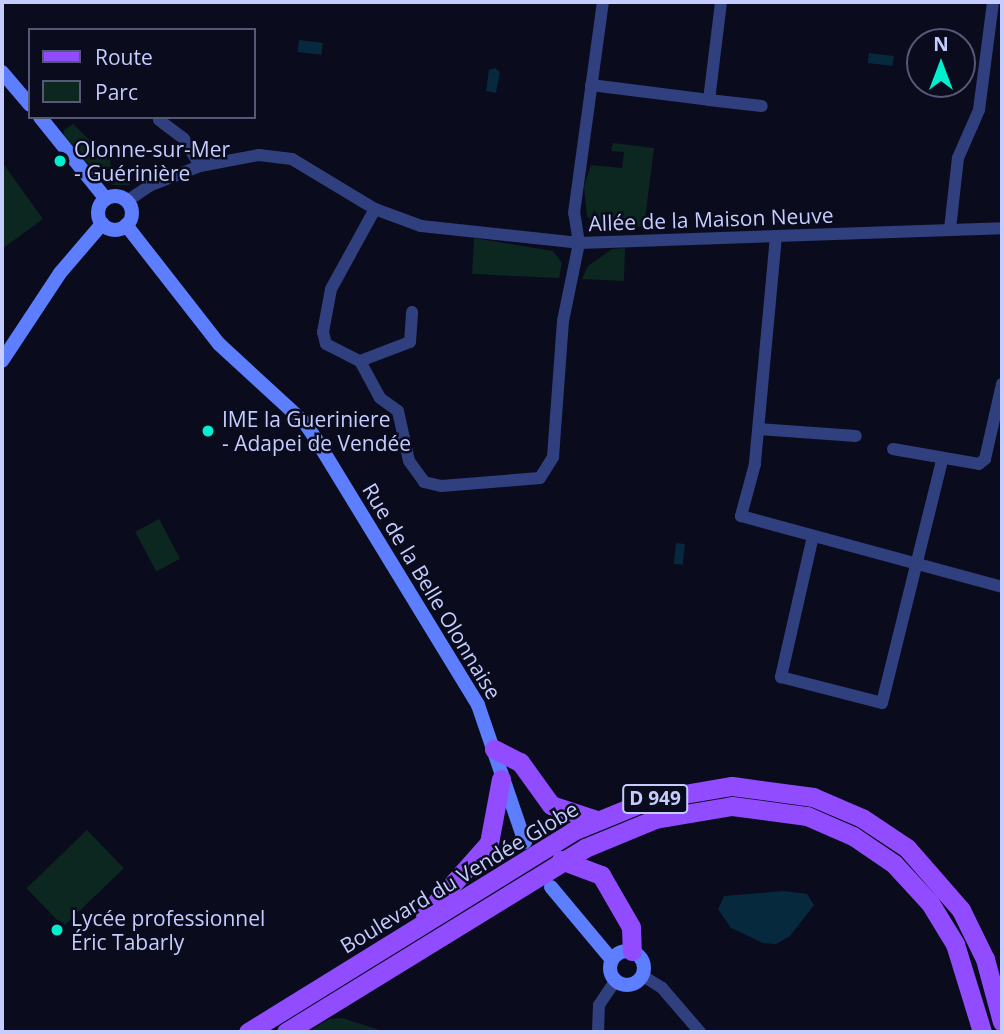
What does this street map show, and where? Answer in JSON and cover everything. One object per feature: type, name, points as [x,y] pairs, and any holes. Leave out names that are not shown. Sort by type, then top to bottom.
[{"type":"main road","points":[[494,749],[520,762],[551,805],[597,820]]},
{"type":"main road","points":[[413,929],[489,843],[501,779]]},
{"type":"main road","name":"Boulevard du Vendée Globe","points":[[248,1032],[413,929],[597,820],[676,793],[732,786],[813,797],[862,818],[927,866],[961,910],[985,959],[1002,1023]]},
{"type":"main road","name":"Boulevard du Vendée Globe","points":[[286,1032],[561,860],[610,836],[681,812],[732,806],[807,816],[853,836],[894,863],[930,903],[955,944],[982,1032]]},
{"type":"main road","points":[[601,875],[610,836]]},
{"type":"main road","points":[[561,860],[601,875],[632,929],[632,951]]},
{"type":"street","name":"Allée de la Maison Neuve","points":[[603,2],[575,213],[579,243],[1002,228]]},
{"type":"street","points":[[709,100],[721,2]]},
{"type":"street","points":[[950,229],[958,158],[979,110],[993,2]]},
{"type":"street","points":[[2,72],[28,102]]},
{"type":"street","points":[[591,85],[762,106]]},
{"type":"street","points":[[42,119],[106,199]]},
{"type":"street","points":[[159,120],[184,139],[200,166]]},
{"type":"street","points":[[127,201],[149,186],[200,166],[259,155],[292,159],[375,209],[421,226],[579,243],[563,321],[552,466],[540,478],[440,486],[424,482],[406,455],[402,417],[380,398],[359,361]]},
{"type":"street","points":[[118,196],[127,201],[132,211],[126,226],[111,230],[102,224],[99,207],[106,199],[118,196]]},
{"type":"street","points":[[375,209],[331,289],[323,332],[326,344],[337,353],[359,361],[410,342],[412,312]]},
{"type":"street","points":[[2,361],[68,262],[102,224]]},
{"type":"street","name":"Rue de la Belle Olonnaise","points":[[126,226],[219,344],[305,423],[469,688],[494,749],[501,779],[524,842]]},
{"type":"street","points":[[776,236],[759,429],[741,516],[1002,587]]},
{"type":"street","points":[[893,449],[972,466],[985,459],[1002,384]]},
{"type":"street","points":[[759,429],[856,436]]},
{"type":"street","points":[[813,536],[781,677],[882,703],[919,565],[942,460]]},
{"type":"street","points":[[551,887],[612,960]]},
{"type":"street","points":[[632,951],[643,961],[643,976],[630,985],[615,981],[610,971],[612,960],[620,952],[632,951]]},
{"type":"street","points":[[643,976],[662,988],[700,1032]]},
{"type":"street","points":[[598,1032],[599,1005],[615,981]]},
{"type":"green space","points":[[73,124],[110,160],[111,166],[99,176],[64,138],[64,130]]},
{"type":"green space","points":[[613,143],[654,148],[644,227],[600,225],[587,217],[584,186],[591,165],[622,168],[624,152],[611,151]]},
{"type":"green space","points":[[2,162],[43,219],[2,249]]},
{"type":"green space","points":[[118,171],[130,185],[113,185],[105,180]]},
{"type":"green space","points":[[474,238],[553,251],[562,263],[559,278],[472,274]]},
{"type":"green space","points":[[625,248],[624,281],[582,279],[588,266],[612,249]]},
{"type":"green space","points":[[159,519],[180,559],[156,571],[135,532]]},
{"type":"green space","points":[[87,830],[124,868],[63,926],[27,888]]},
{"type":"green space","points":[[342,1018],[386,1032],[308,1032],[329,1019]]},
{"type":"water","points":[[299,40],[323,43],[321,55],[298,52]]},
{"type":"water","points":[[869,53],[894,56],[893,66],[868,63]]},
{"type":"water","points":[[495,68],[500,72],[496,93],[486,91],[489,70]]},
{"type":"water","points":[[676,543],[685,544],[683,565],[674,564]]},
{"type":"water","points":[[784,891],[807,894],[814,905],[790,936],[776,944],[763,943],[731,928],[718,909],[724,896]]},
{"type":"place","name":"Olonne-sur-Mer - Guérinière","points":[[60,161]]},
{"type":"place","name":"IME la Gueriniere - Adapei de Vendée","points":[[208,431]]},
{"type":"place","name":"Lycée professionnel Éric Tabarly","points":[[57,930]]}]
